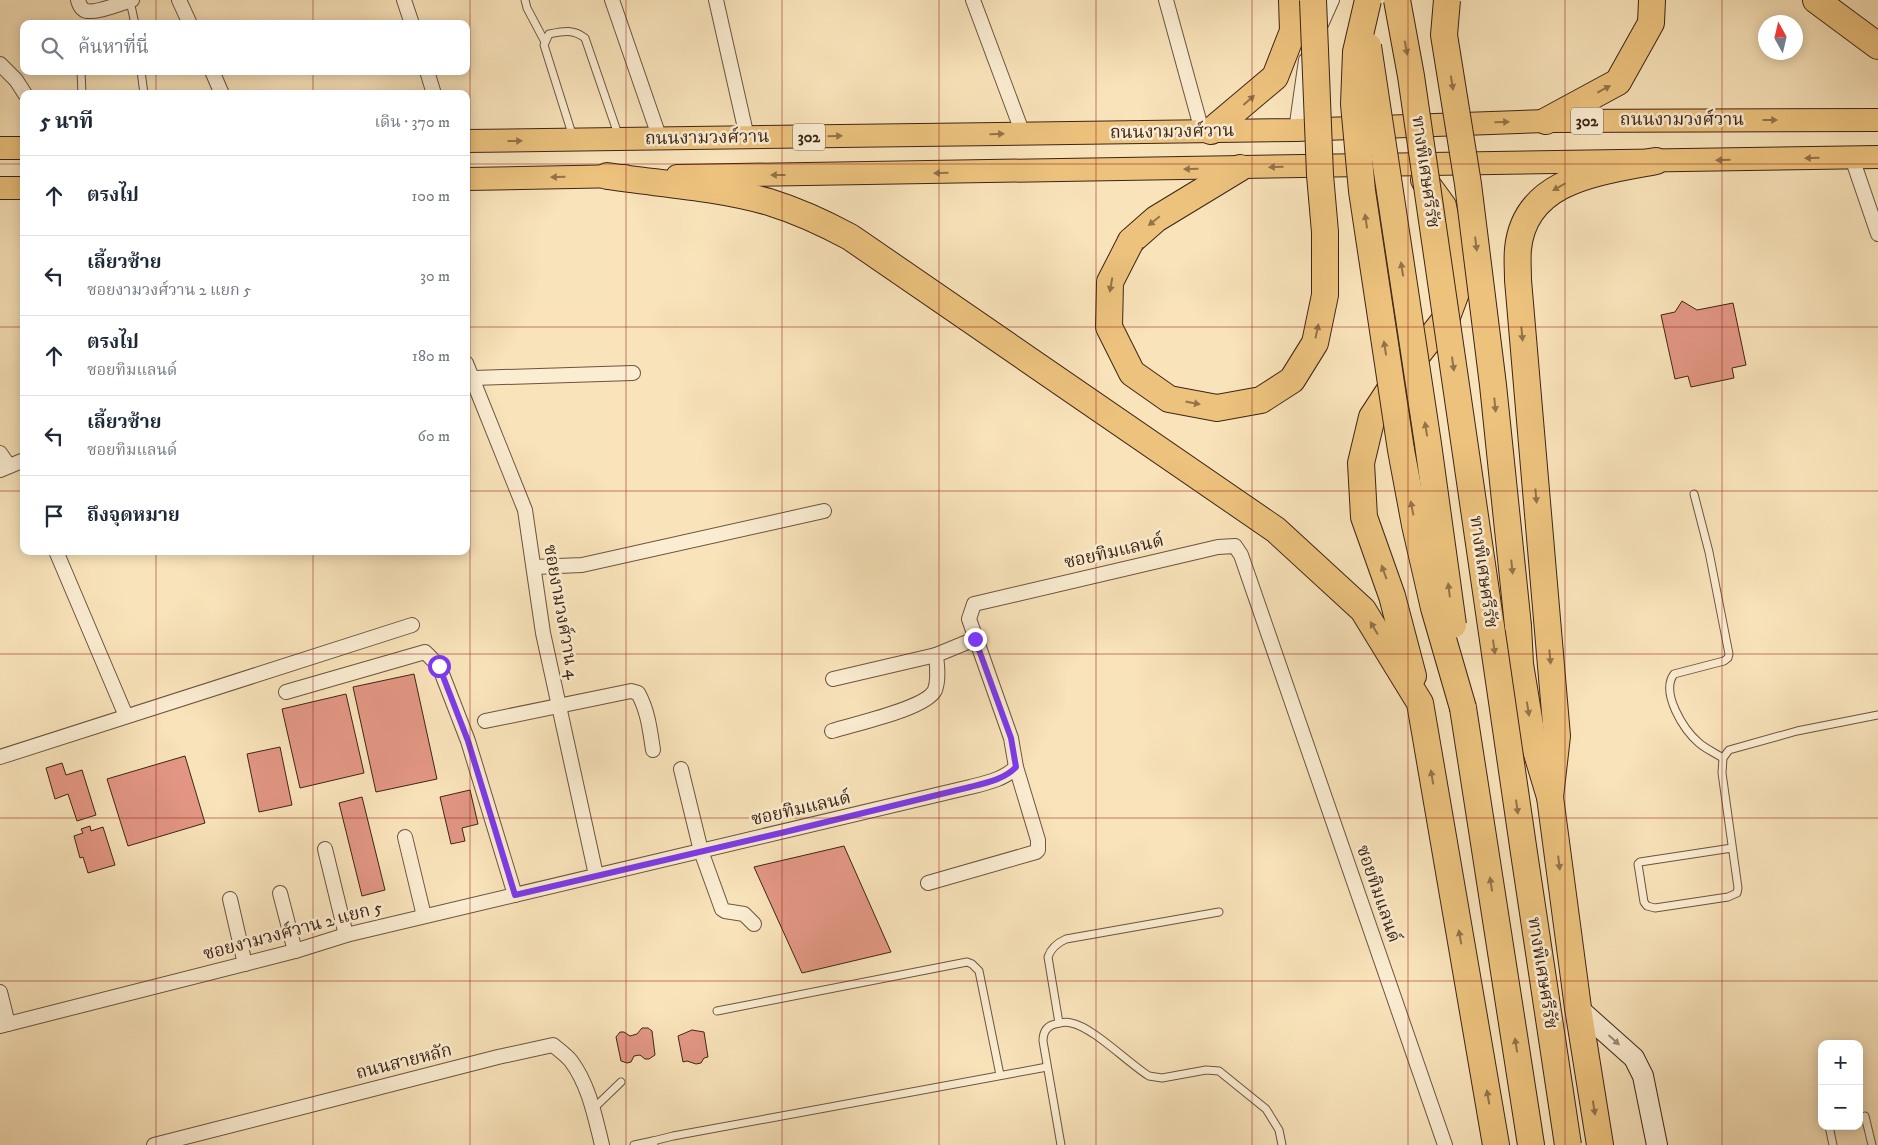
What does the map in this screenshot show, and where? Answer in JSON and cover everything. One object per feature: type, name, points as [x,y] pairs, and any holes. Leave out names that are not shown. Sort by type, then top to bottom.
[{"type":"highway","points":[[1207,131],[1275,77],[1293,31],[1292,0]]},
{"type":"highway","points":[[1240,168],[1156,219],[1131,241],[1110,282],[1109,327],[1132,373],[1169,399],[1217,408],[1261,400],[1292,380],[1315,343],[1325,294],[1325,232],[1320,175],[1313,0]]},
{"type":"highway","name":"ทางพิเศษศรีรัช","points":[[1362,0],[1428,444],[1463,708],[1531,1145]]},
{"type":"highway","points":[[1368,0],[1356,52],[1354,104],[1364,200],[1401,450],[1413,516],[1434,608],[1463,708]]},
{"type":"highway","name":"ทางพิเศษศรีรัช","points":[[1397,0],[1411,76],[1522,844],[1568,1145]]},
{"type":"highway","points":[[1447,0],[1444,35],[1471,203],[1493,385],[1518,626],[1520,664],[1532,737],[1550,797],[1578,1008],[1600,1145]]},
{"type":"highway","points":[[1546,121],[1618,82],[1651,23],[1652,0]]},
{"type":"highway","points":[[1816,0],[1873,43]]},
{"type":"highway","points":[[1826,0],[1873,43]]},
{"type":"highway","points":[[1550,797],[1557,736],[1518,280],[1518,248],[1530,214],[1540,200],[1558,186],[1585,175],[1656,161]]},
{"type":"highway","points":[[1412,165],[1443,206],[1453,251],[1457,290],[1447,317],[1372,417],[1361,463],[1364,517],[1392,596],[1420,703],[1496,1145]]},
{"type":"highway","points":[[607,176],[726,192],[769,202],[810,217],[850,237],[1276,530],[1363,610],[1420,703]]},
{"type":"main road","name":"ถนนงามวงศ์วาน","points":[[470,141],[1296,130],[1546,121],[1878,120]]},
{"type":"main road","points":[[0,148],[20,148]]},
{"type":"main road","name":"ถนนงามวงศ์วาน","points":[[470,179],[1878,158]]},
{"type":"main road","points":[[0,188],[20,188]]},
{"type":"street","points":[[78,0],[86,12],[131,0]]},
{"type":"street","points":[[178,0],[188,20]]},
{"type":"street","points":[[404,0],[411,20]]},
{"type":"street","points":[[612,0],[660,138]]},
{"type":"street","points":[[716,0],[747,137]]},
{"type":"street","points":[[973,0],[1024,134]]},
{"type":"street","points":[[1166,0],[1207,131]]},
{"type":"street","points":[[1296,130],[1305,62],[1332,0]]},
{"type":"street","points":[[0,64],[16,80],[22,90]]},
{"type":"street","points":[[214,75],[220,90]]},
{"type":"street","points":[[428,75],[433,90]]},
{"type":"street","points":[[1852,158],[1878,234]]},
{"type":"street","name":"ซอยงามวงศ์วาน 4","points":[[470,370],[525,510],[543,633],[596,875]]},
{"type":"street","points":[[474,378],[633,373]]},
{"type":"street","points":[[0,453],[5,468],[20,462]]},
{"type":"street","points":[[534,567],[582,565],[824,511]]},
{"type":"street","name":"ซอยทิมแลนด์","points":[[596,875],[992,782],[1016,767],[1011,738],[969,618],[974,604],[1208,549],[1235,546],[1240,555],[1445,1145]]},
{"type":"street","points":[[58,555],[126,716]]},
{"type":"street","points":[[0,757],[412,625]]},
{"type":"street","points":[[833,679],[936,655],[975,639]]},
{"type":"street","points":[[286,692],[424,652],[432,658],[439,666],[468,741],[515,895]]},
{"type":"street","points":[[832,731],[912,707],[929,698],[935,689],[937,681],[936,655]]},
{"type":"street","points":[[484,721],[560,707],[625,691],[638,693],[649,720],[653,750]]},
{"type":"street","points":[[928,884],[1038,850],[1038,840],[1016,767]]},
{"type":"street","points":[[681,769],[701,851],[722,909],[744,914],[754,924]]},
{"type":"street","points":[[406,838],[424,916]]},
{"type":"street","points":[[325,849],[346,935]]},
{"type":"street","name":"ซอยงามวงศ์วาน 2 แยก 5","points":[[4,1025],[295,951],[346,935],[596,875]]},
{"type":"street","points":[[280,893],[295,951]]},
{"type":"street","points":[[230,899],[244,964]]},
{"type":"street","points":[[0,992],[4,1025]]},
{"type":"street","points":[[1578,1008],[1634,1058],[1643,1076],[1657,1145]]},
{"type":"street","name":"ถนนสายหลัก","points":[[154,1145],[489,1059],[553,1045],[570,1060],[588,1095],[602,1145]]},
{"type":"lane","points":[[131,0],[134,20]]},
{"type":"lane","points":[[525,0],[527,8],[545,42]]},
{"type":"lane","points":[[574,140],[544,45],[549,34],[566,30],[578,33],[585,38],[620,139]]},
{"type":"lane","points":[[81,75],[82,90]]},
{"type":"lane","points":[[142,75],[143,90]]},
{"type":"lane","points":[[1694,494],[1709,552],[1729,654],[1728,658],[1724,661],[1674,674],[1670,678],[1669,686],[1673,706],[1685,726],[1699,744],[1723,758]]},
{"type":"lane","points":[[1732,848],[1640,862],[1638,864],[1644,902],[1647,906],[1655,908],[1728,897],[1736,893],[1738,888],[1722,773],[1723,758],[1729,750],[1797,731],[1878,715]]},
{"type":"lane","points":[[1059,1023],[1048,957],[1058,943],[1066,939],[1219,912]]},
{"type":"lane","points":[[717,1011],[967,962],[979,971],[1000,1075]]},
{"type":"lane","points":[[1061,1145],[1043,1033],[1048,1026],[1071,1022],[1085,1028],[1149,1076],[1162,1078],[1206,1070],[1219,1071],[1266,1109],[1279,1130],[1282,1145]]},
{"type":"lane","points":[[634,1145],[653,1143],[1047,1067]]},
{"type":"lane","points":[[592,1109],[621,1082]]},
{"type":"lane","points":[[1865,1116],[1872,1145]]},
{"type":"lane","points":[[1830,1130],[1833,1145]]},
{"type":"building","points":[[1682,301],[1697,310],[1733,303],[1746,365],[1732,368],[1734,378],[1691,387],[1688,376],[1675,379],[1661,315],[1675,312]]},
{"type":"building","points":[[414,674],[437,779],[376,792],[353,687]]},
{"type":"building","points":[[346,694],[364,773],[300,788],[282,709]]},
{"type":"building","points":[[280,747],[292,805],[259,812],[247,754]]},
{"type":"building","points":[[185,756],[205,823],[128,846],[107,779]]},
{"type":"building","points":[[62,763],[66,775],[82,770],[96,815],[77,821],[68,794],[55,799],[46,768]]},
{"type":"building","points":[[470,790],[478,824],[462,828],[465,841],[451,844],[440,797]]},
{"type":"building","points":[[362,797],[385,890],[362,896],[339,803]]},
{"type":"building","points":[[90,826],[91,831],[103,827],[115,865],[88,873],[83,857],[80,858],[74,836],[83,833],[81,829]]},
{"type":"building","points":[[844,846],[891,952],[802,973],[754,867]]},
{"type":"building","points":[[642,1028],[648,1028],[652,1031],[655,1055],[649,1059],[645,1059],[640,1055],[634,1056],[631,1062],[627,1063],[621,1061],[616,1037],[620,1032],[630,1036],[637,1034]]},
{"type":"building","points":[[692,1030],[704,1032],[708,1057],[704,1058],[701,1063],[696,1064],[687,1061],[683,1062],[678,1036]]},
{"type":"route","points":[[439,666],[468,741],[515,895],[992,782],[1007,774],[1016,767],[1011,738],[975,639]]}]
